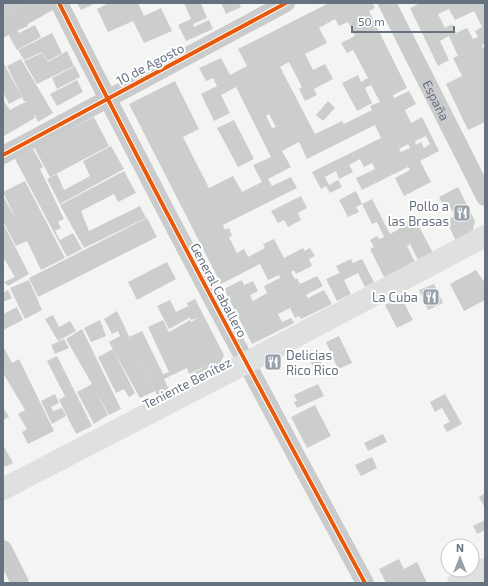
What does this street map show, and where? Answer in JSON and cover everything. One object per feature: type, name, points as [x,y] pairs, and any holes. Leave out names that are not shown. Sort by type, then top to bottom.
[{"type":"main road","name":"Teniente Benítez","points":[[3,489],[246,363],[485,236]]},
{"type":"main road","points":[[458,583],[485,569]]},
{"type":"street","points":[[3,28],[47,3]]},
{"type":"street","name":"General Caballero","points":[[59,3],[246,363],[366,583]]},
{"type":"street","name":"10 de Agosto","points":[[3,154],[286,3]]},
{"type":"street","name":"España","points":[[387,3],[485,197]]},
{"type":"street","points":[[3,548],[20,583]]},
{"type":"building","points":[[3,3],[34,3],[26,22],[28,26],[19,30],[17,26],[3,33]]},
{"type":"building","points":[[77,3],[96,3],[81,10]]},
{"type":"building","points":[[109,3],[138,3],[144,16],[161,8],[172,31],[144,43],[133,21],[108,32],[97,9]]},
{"type":"building","points":[[184,3],[201,3],[207,18],[193,24],[194,27],[209,20],[213,29],[186,41],[178,25],[191,19]]},
{"type":"building","points":[[221,3],[239,3],[241,7],[226,14]]},
{"type":"building","points":[[329,3],[372,3],[375,8],[369,11],[407,88],[393,95],[394,98],[409,91],[416,104],[405,110],[411,123],[422,117],[439,151],[420,161],[431,182],[404,196],[395,178],[410,170],[408,167],[362,190],[356,178],[375,169],[372,163],[364,167],[360,159],[349,165],[353,172],[339,179],[336,171],[325,177],[329,185],[338,180],[342,187],[330,193],[326,186],[321,189],[312,172],[381,138],[375,125],[307,159],[299,142],[282,151],[291,167],[268,179],[272,186],[291,177],[297,188],[223,225],[225,230],[229,228],[232,236],[229,237],[237,253],[244,249],[248,257],[265,248],[263,244],[274,239],[284,258],[303,248],[304,251],[310,248],[315,256],[309,259],[312,266],[296,274],[294,270],[291,272],[300,284],[317,276],[323,286],[306,295],[308,298],[324,290],[332,304],[301,319],[299,316],[295,318],[290,308],[278,314],[282,322],[291,318],[294,323],[252,344],[224,289],[242,280],[244,285],[253,281],[258,291],[250,295],[253,301],[267,293],[264,286],[280,278],[279,275],[268,280],[260,264],[221,284],[129,104],[175,81],[199,129],[183,137],[209,188],[233,176],[242,192],[262,182],[253,165],[271,157],[236,87],[221,95],[230,113],[214,121],[201,94],[217,86],[213,78],[206,81],[199,68],[221,58],[230,75],[247,66],[238,49]],"holes":[[[335,19],[339,26],[348,22],[355,36],[341,43],[347,53],[353,50],[368,78],[361,82],[358,75],[342,83],[357,111],[372,103],[365,88],[371,85],[380,102],[370,106],[372,110],[344,124],[342,121],[315,134],[280,67],[289,62],[302,87],[299,89],[305,101],[317,95],[314,89],[333,79],[325,64],[313,70],[305,54],[327,43],[319,28]],[[269,114],[276,127],[272,128],[266,116]],[[426,136],[430,144],[424,148],[421,142],[416,145],[415,141]],[[408,144],[410,148],[401,152],[399,149]]]},
{"type":"building","points":[[420,3],[485,3],[485,43],[482,45],[485,51],[485,122],[468,130],[446,84],[462,76],[453,58],[458,56],[449,36],[440,41],[449,60],[438,66],[410,8]],"holes":[[[449,9],[455,20],[474,11],[482,27],[475,31],[478,37],[473,39],[467,28],[456,33],[452,24],[445,28],[438,14]]]},
{"type":"building","points":[[35,25],[41,37],[17,50],[7,32],[16,27],[19,33]]},
{"type":"building","points":[[52,33],[62,53],[48,61],[42,52],[24,60],[18,50]]},
{"type":"building","points":[[67,51],[74,66],[37,84],[24,61],[42,53],[48,62]]},
{"type":"building","points":[[21,59],[53,113],[38,122],[34,113],[35,118],[4,136],[3,100],[10,110],[27,101],[24,101],[7,66]]},
{"type":"building","points":[[3,62],[22,97],[9,104],[3,92]]},
{"type":"building","points":[[75,66],[80,77],[57,89],[52,78]]},
{"type":"building","points":[[77,80],[83,92],[57,106],[50,94]]},
{"type":"building","points":[[328,101],[335,108],[323,121],[316,115]]},
{"type":"building","points":[[94,117],[109,146],[50,177],[34,147]]},
{"type":"building","points":[[234,120],[254,159],[238,167],[217,128]]},
{"type":"building","points":[[111,146],[124,169],[60,204],[47,179],[57,174],[64,190],[90,176],[83,161]]},
{"type":"building","points":[[33,149],[43,167],[40,169],[64,219],[58,222],[61,228],[55,231],[60,240],[73,233],[82,249],[67,257],[15,159]]},
{"type":"building","points":[[124,171],[136,193],[118,202],[114,194],[81,211],[89,231],[140,206],[146,218],[84,248],[60,205]]},
{"type":"building","points":[[25,181],[65,258],[41,270],[27,241],[16,246],[3,221],[3,196],[16,219],[3,192]]},
{"type":"building","name":"Pollo a las Brasas","points":[[458,187],[475,221],[472,233],[456,241],[446,220],[455,216],[450,207],[445,210],[439,197]]},
{"type":"building","points":[[356,191],[362,204],[356,207],[359,212],[348,217],[339,200]]},
{"type":"building","points":[[301,196],[307,208],[298,213],[301,220],[288,227],[284,220],[278,223],[271,211]]},
{"type":"building","points":[[372,199],[390,234],[399,229],[397,226],[414,217],[433,253],[418,260],[410,244],[407,246],[415,262],[384,277],[370,249],[374,247],[370,240],[377,236],[379,239],[384,237],[377,222],[372,224],[362,204]]},
{"type":"building","points":[[147,218],[157,237],[38,297],[29,278]]},
{"type":"building","points":[[3,223],[29,274],[8,286],[4,282],[15,277],[3,257]]},
{"type":"building","points":[[351,259],[353,263],[362,259],[374,282],[365,287],[358,273],[344,280],[351,294],[337,301],[326,279],[340,273],[336,266]]},
{"type":"building","points":[[167,262],[176,279],[137,300],[128,282]]},
{"type":"building","points":[[476,270],[485,283],[485,300],[464,311],[450,284]]},
{"type":"building","points":[[29,280],[42,310],[25,319],[10,288]]},
{"type":"building","name":"La Cuba","points":[[434,284],[443,303],[428,310],[419,290]]},
{"type":"building","points":[[8,290],[12,298],[3,302],[3,293]]},
{"type":"building","points":[[401,297],[413,320],[397,328],[385,305]]},
{"type":"building","points":[[195,299],[224,355],[220,364],[192,378],[190,375],[209,365],[189,374],[187,368],[164,379],[169,390],[157,395],[129,337],[142,331],[163,374],[169,372],[148,327],[163,320],[169,332],[190,320],[191,322],[198,318],[191,320],[189,316],[189,318],[169,329],[157,306],[170,300],[176,312],[188,306],[187,303]]},
{"type":"building","points":[[17,307],[23,320],[3,330],[3,314]]},
{"type":"building","points":[[117,311],[155,391],[140,398],[109,342],[120,336],[118,331],[112,334],[104,319]]},
{"type":"building","points":[[53,315],[59,327],[70,321],[76,331],[58,341],[45,319]]},
{"type":"building","points":[[100,320],[106,336],[91,342],[84,328]]},
{"type":"building","points":[[82,329],[121,409],[109,415],[95,390],[108,415],[94,424],[77,392],[92,384],[66,339]]},
{"type":"building","points":[[339,336],[352,363],[338,369],[326,342]]},
{"type":"building","points":[[64,339],[69,348],[55,354],[51,345]]},
{"type":"building","points":[[3,346],[12,363],[19,359],[54,431],[28,444],[22,432],[27,429],[18,414],[25,410],[3,373]]},
{"type":"building","points":[[113,349],[135,393],[129,397],[124,389],[116,393],[98,357]]},
{"type":"building","points":[[316,352],[326,372],[317,376],[308,356]]},
{"type":"building","points":[[57,356],[92,426],[76,434],[59,400],[65,396],[47,361]]},
{"type":"building","points":[[318,384],[324,396],[297,408],[294,402],[297,401],[294,395]]},
{"type":"building","points":[[55,394],[59,403],[51,407],[53,411],[62,408],[66,416],[52,424],[41,401]]},
{"type":"building","points":[[445,394],[462,424],[447,432],[443,425],[450,422],[442,408],[435,412],[430,402]]},
{"type":"building","points":[[315,405],[331,436],[307,448],[291,417]]},
{"type":"building","points":[[3,407],[9,417],[3,420]]},
{"type":"building","points":[[383,434],[387,442],[368,451],[364,443]]},
{"type":"building","points":[[3,445],[13,463],[5,467],[3,464]]},
{"type":"building","points":[[372,457],[377,468],[361,476],[355,465]]},
{"type":"building","points":[[485,493],[485,508],[479,497]]},
{"type":"building","points":[[485,520],[485,530],[477,534],[473,526]]},
{"type":"building","points":[[399,559],[404,569],[417,562],[427,583],[386,583],[379,569]]},
{"type":"cycle path","points":[[59,3],[171,222],[365,583]]},
{"type":"cycle path","points":[[3,155],[286,3]]},
{"type":"place","name":"Pollo a las Brasas","points":[[462,213]]},
{"type":"place","name":"La Cuba","points":[[431,297]]},
{"type":"place","name":"Delicias Rico Rico","points":[[273,362]]}]
